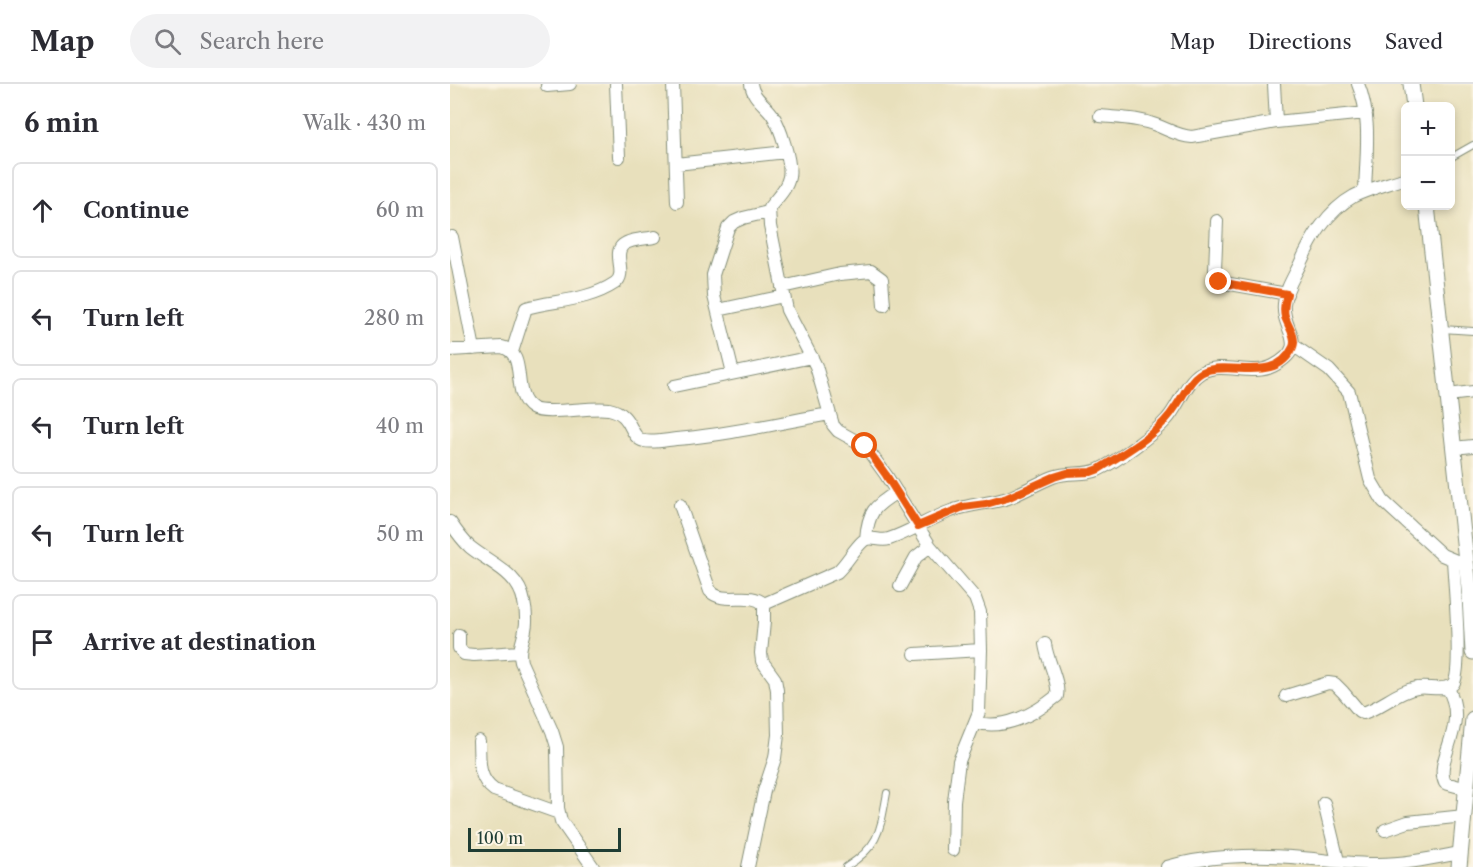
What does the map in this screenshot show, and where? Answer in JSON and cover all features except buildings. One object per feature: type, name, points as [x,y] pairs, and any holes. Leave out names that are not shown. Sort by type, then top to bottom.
[{"type":"street","points":[[547,86],[570,84]]},
{"type":"street","points":[[616,84],[619,157]]},
{"type":"street","points":[[673,84],[677,202]]},
{"type":"street","points":[[751,84],[756,99],[772,114],[786,152],[789,177],[785,188],[768,212],[787,309],[816,366],[833,425],[838,431],[865,446],[930,546],[975,598],[980,612],[980,702],[975,722],[959,761],[954,801],[953,850]]},
{"type":"street","points":[[1274,84],[1276,122]]},
{"type":"street","points":[[1359,84],[1366,113],[1365,192]]},
{"type":"street","points":[[1411,84],[1413,102]]},
{"type":"street","points":[[1100,116],[1138,120],[1158,125],[1180,136],[1192,137],[1276,122],[1366,113]]},
{"type":"street","points":[[676,164],[786,152]]},
{"type":"street","points":[[866,539],[885,540],[963,507],[1007,498],[1067,473],[1091,472],[1099,469],[1147,438],[1167,420],[1195,378],[1202,372],[1223,368],[1263,369],[1273,366],[1284,358],[1293,345],[1294,339],[1285,316],[1284,304],[1308,245],[1343,203],[1365,192],[1401,180]]},
{"type":"street","points":[[1286,696],[1328,682],[1335,684],[1359,711],[1364,712],[1406,690],[1447,687],[1453,684],[1456,678],[1460,563],[1453,448],[1427,210]]},
{"type":"street","points":[[733,373],[714,296],[713,275],[728,228],[743,218],[768,212]]},
{"type":"street","points":[[1217,221],[1215,270],[1219,282],[1287,294]]},
{"type":"street","points":[[452,237],[474,349]]},
{"type":"street","points":[[512,352],[526,308],[576,299],[616,282],[621,273],[619,257],[621,246],[655,237]]},
{"type":"street","points":[[718,310],[840,274],[871,271],[882,279],[884,305]]},
{"type":"street","points":[[1293,345],[1329,370],[1350,392],[1371,479],[1383,501],[1442,555],[1460,563],[1471,597],[1473,652]]},
{"type":"street","points":[[450,350],[502,347],[512,352],[516,358],[521,392],[530,407],[536,410],[592,408],[620,412],[627,418],[638,438],[642,440],[696,438],[829,414]]},
{"type":"street","points":[[674,386],[812,357]]},
{"type":"street","points":[[1448,395],[1473,392]]},
{"type":"street","points":[[1453,448],[1473,446]]},
{"type":"street","points":[[764,604],[837,572],[866,539],[871,513],[878,504],[897,492]]},
{"type":"street","points":[[680,505],[710,591],[719,597],[754,599],[764,604]]},
{"type":"street","points":[[450,522],[468,546],[504,569],[518,585],[524,599],[525,632],[519,652],[521,662],[557,747],[561,821],[593,867]]},
{"type":"street","points":[[900,586],[916,557],[930,546]]},
{"type":"street","points":[[748,867],[764,791],[775,758],[778,735],[775,680],[762,661],[761,653],[765,622],[764,604]]},
{"type":"street","points":[[459,635],[459,648],[464,654],[519,652]]},
{"type":"street","points":[[975,722],[986,726],[1004,724],[1057,696],[1057,685],[1048,663],[1045,644]]},
{"type":"street","points":[[915,654],[981,650]]},
{"type":"street","points":[[1447,687],[1454,703],[1455,727],[1442,769],[1442,777],[1445,783],[1467,789]]},
{"type":"street","points":[[1167,867],[1197,860],[1220,858],[1287,857],[1400,863],[1460,860],[1473,719]]},
{"type":"street","points":[[479,741],[480,772],[486,785],[494,790],[559,813]]},
{"type":"street","points":[[1324,803],[1338,861]]},
{"type":"street","points":[[1385,830],[1418,821],[1464,816]]},
{"type":"lane","points":[[1454,156],[1473,146]]},
{"type":"lane","points":[[1441,329],[1473,331]]},
{"type":"lane","points":[[846,867],[861,858],[872,847],[877,836],[887,793]]},
{"type":"route","points":[[865,446],[918,526],[963,507],[1007,498],[1054,477],[1099,469],[1147,438],[1167,420],[1195,378],[1202,372],[1223,368],[1263,369],[1273,366],[1292,348],[1294,339],[1285,316],[1284,304],[1287,294],[1219,282]]}]
